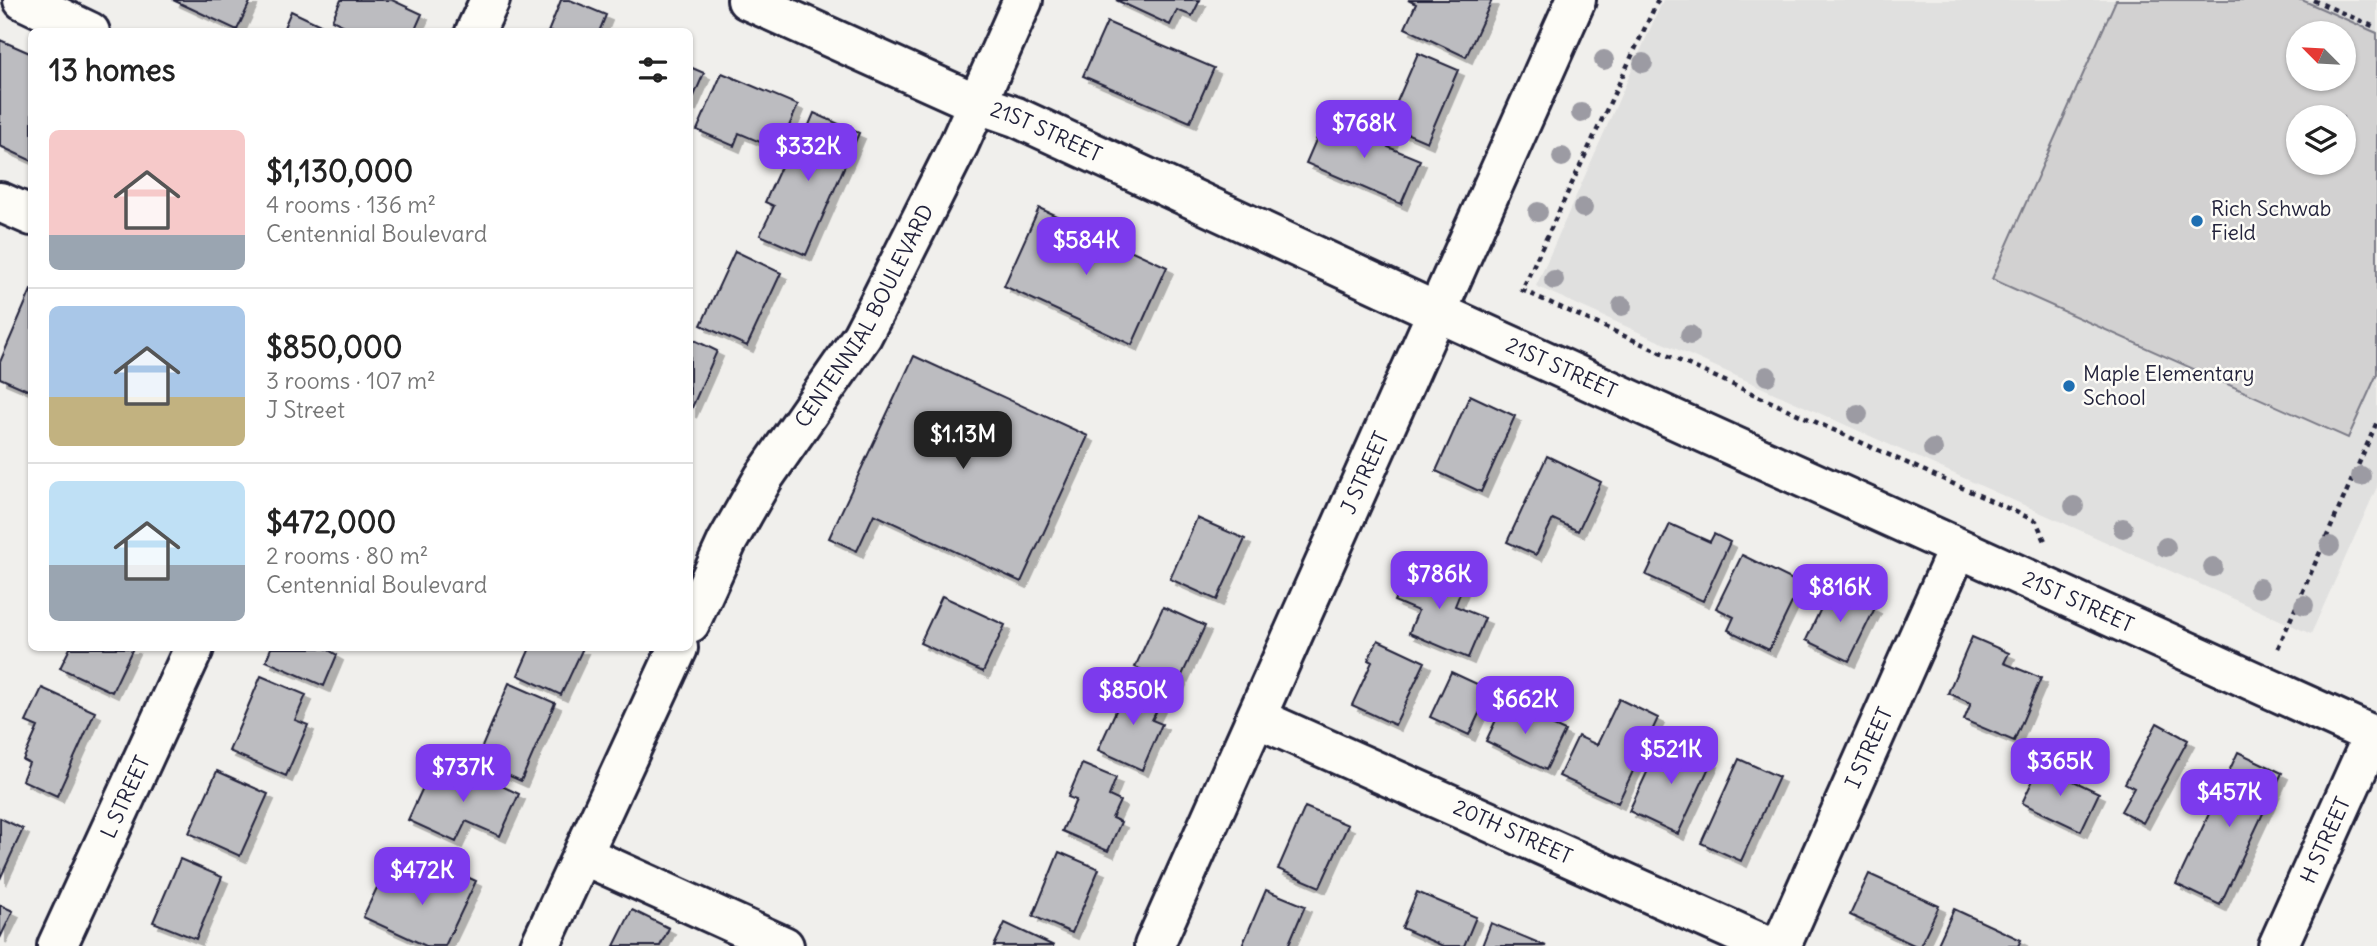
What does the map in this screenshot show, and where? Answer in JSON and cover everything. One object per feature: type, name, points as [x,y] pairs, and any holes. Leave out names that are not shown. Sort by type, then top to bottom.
[{"type":"street","points":[[23,0],[82,28]]},
{"type":"street","points":[[477,28],[490,0]]},
{"type":"street","name":"21ST STREET","points":[[747,0],[976,103],[1016,117],[1437,312],[2375,736]]},
{"type":"street","name":"CENTENNIAL BOULEVARD","points":[[693,616],[727,542],[764,477],[862,336],[876,311],[959,144],[1023,0]]},
{"type":"street","name":"J STREET","points":[[1154,946],[1576,0]]},
{"type":"street","points":[[0,202],[28,214]]},
{"type":"street","name":"I STREET","points":[[1781,946],[1958,548]]},
{"type":"street","name":"L STREET","points":[[57,946],[193,651]]},
{"type":"street","points":[[540,946],[677,651]]},
{"type":"street","name":"20TH STREET","points":[[1256,718],[1768,946]]},
{"type":"street","name":"H STREET","points":[[2278,946],[2375,736]]},
{"type":"street","points":[[583,855],[729,935],[784,946]]},
{"type":"path","points":[[1658,0],[1522,290],[2036,521],[2046,543]]},
{"type":"path","points":[[2313,0],[2377,28]]},
{"type":"path","points":[[2278,648],[2377,422]]},
{"type":"shaded area","name":"Maple Elementary School","points":[[1663,0],[2377,0],[2377,487],[2311,634],[1536,286]]},
{"type":"shaded area","name":"Rich Schwab Field","points":[[2116,0],[2302,0],[2350,21],[2286,21],[2286,91],[2356,91],[2356,24],[2377,33],[2377,374],[2348,438],[1992,279]]},
{"type":"building","points":[[173,0],[251,0],[238,28]]},
{"type":"building","points":[[341,0],[392,0],[422,14],[416,28],[349,28],[332,20]]},
{"type":"building","points":[[561,0],[570,0],[606,15],[601,28],[550,28]]},
{"type":"building","points":[[1116,0],[1200,0],[1192,16],[1177,10],[1170,25]]},
{"type":"building","points":[[1408,0],[1492,0],[1466,57],[1405,28],[1416,4]]},
{"type":"building","points":[[291,11],[327,28],[284,28]]},
{"type":"building","points":[[1107,22],[1214,68],[1190,122],[1083,76]]},
{"type":"building","points":[[0,40],[28,52],[28,159],[0,146]]},
{"type":"building","points":[[1418,53],[1458,70],[1427,142],[1387,125]]},
{"type":"building","points":[[693,68],[704,73],[693,98]]},
{"type":"building","points":[[722,73],[798,105],[779,150],[739,133],[734,146],[697,130]]},
{"type":"building","points":[[814,113],[859,133],[806,255],[760,235],[774,206],[765,202],[793,140],[801,144]]},
{"type":"building","points":[[1325,119],[1355,132],[1359,122],[1393,137],[1388,147],[1420,160],[1401,204],[1306,163]]},
{"type":"building","points":[[1039,208],[1167,267],[1132,345],[1004,286]]},
{"type":"building","points":[[735,251],[781,273],[747,346],[701,325]]},
{"type":"building","points":[[28,297],[28,390],[0,378],[0,362]]},
{"type":"building","points":[[693,339],[717,351],[693,405]]},
{"type":"building","points":[[914,356],[1088,436],[1021,582],[874,514],[857,551],[829,538]]},
{"type":"building","points":[[1470,395],[1515,416],[1481,492],[1436,471]]},
{"type":"building","points":[[1547,456],[1601,482],[1578,531],[1553,519],[1536,555],[1507,542]]},
{"type":"building","points":[[1197,518],[1245,539],[1217,600],[1170,579]]},
{"type":"building","points":[[1670,524],[1710,542],[1714,534],[1730,542],[1703,601],[1646,575]]},
{"type":"building","points":[[1742,555],[1801,584],[1769,650],[1728,630],[1734,617],[1716,608]]},
{"type":"building","points":[[1410,564],[1463,586],[1455,606],[1485,618],[1468,658],[1409,633],[1418,611],[1394,601]]},
{"type":"building","points":[[1831,587],[1875,608],[1849,661],[1806,640]]},
{"type":"building","points":[[942,596],[1005,625],[983,672],[920,643]]},
{"type":"building","points":[[1163,607],[1205,626],[1177,686],[1135,667]]},
{"type":"building","points":[[1972,637],[2009,653],[2004,663],[2041,678],[2014,741],[1964,720],[1971,703],[1948,693]]},
{"type":"building","points":[[1378,640],[1425,662],[1395,725],[1352,705],[1372,662],[1368,660]]},
{"type":"building","points":[[68,651],[132,651],[112,692],[60,668]]},
{"type":"building","points":[[270,651],[330,651],[337,655],[324,686],[266,661]]},
{"type":"building","points":[[529,651],[582,651],[561,695],[518,675]]},
{"type":"building","points":[[1451,672],[1490,690],[1469,735],[1430,717]]},
{"type":"building","points":[[261,676],[306,695],[295,720],[308,725],[286,776],[229,751]]},
{"type":"building","points":[[1129,682],[1163,698],[1152,720],[1162,724],[1142,770],[1098,750]]},
{"type":"building","points":[[509,683],[555,703],[521,781],[476,761]]},
{"type":"building","points":[[42,688],[95,712],[57,796],[22,780],[29,763],[23,760],[38,727],[26,722]]},
{"type":"building","points":[[1619,699],[1658,718],[1618,803],[1559,776],[1578,736],[1597,745]]},
{"type":"building","points":[[1504,703],[1565,731],[1546,770],[1486,741]]},
{"type":"building","points":[[2157,723],[2188,740],[2143,823],[2121,811],[2134,788],[2125,783]]},
{"type":"building","points":[[1663,738],[1712,761],[1678,834],[1629,811]]},
{"type":"building","points":[[2238,752],[2282,773],[2220,905],[2176,884]]},
{"type":"building","points":[[1739,759],[1779,777],[1741,861],[1701,843]]},
{"type":"building","points":[[449,761],[519,794],[500,836],[466,821],[456,842],[408,820],[425,783],[437,788]]},
{"type":"building","points":[[1082,764],[1116,778],[1109,796],[1120,801],[1112,818],[1121,822],[1108,851],[1062,831],[1076,800],[1068,797]]},
{"type":"building","points":[[2040,765],[2099,793],[2081,831],[2022,803]]},
{"type":"building","points":[[217,771],[268,794],[240,856],[189,833]]},
{"type":"building","points":[[1305,807],[1348,825],[1320,887],[1278,869]]},
{"type":"building","points":[[0,818],[23,829],[0,879]]},
{"type":"building","points":[[1059,852],[1099,869],[1072,933],[1033,916]]},
{"type":"building","points":[[180,859],[222,877],[196,939],[153,922]]},
{"type":"building","points":[[439,864],[476,881],[445,946],[426,946],[363,917],[383,875],[425,894]]},
{"type":"building","points":[[1869,874],[1939,906],[1920,946],[1850,915]]},
{"type":"building","points":[[1266,890],[1305,906],[1288,946],[1242,946]]},
{"type":"building","points":[[1417,892],[1476,917],[1464,946],[1443,946],[1402,928]]},
{"type":"building","points":[[0,905],[13,911],[0,938]]},
{"type":"building","points":[[1954,909],[2021,940],[2018,946],[1937,946]]},
{"type":"building","points":[[632,910],[669,928],[660,946],[614,946]]},
{"type":"building","points":[[1005,923],[1054,946],[994,946]]},
{"type":"building","points":[[1491,923],[1546,946],[1482,946]]},
{"type":"place","name":"Rich Schwab Field","points":[[2197,221]]},
{"type":"place","name":"Maple Elementary School","points":[[2069,386]]}]
